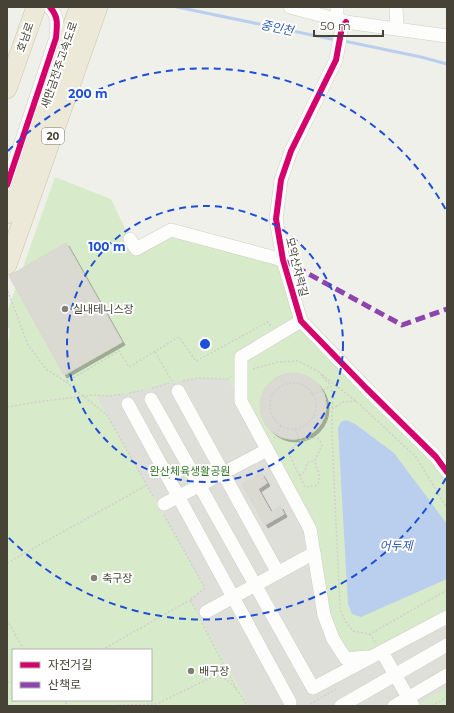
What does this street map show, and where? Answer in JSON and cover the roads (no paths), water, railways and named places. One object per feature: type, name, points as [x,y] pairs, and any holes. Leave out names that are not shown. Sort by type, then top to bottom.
[{"type":"highway","name":"새만금전주고속도로","points":[[7,214],[79,7]]},
{"type":"highway","name":"새만금전주고속도로","points":[[7,265],[98,7]]},
{"type":"highway","name":"호남로","points":[[7,51],[27,13]]},
{"type":"highway","name":"호남로","points":[[7,89],[27,13]]},
{"type":"street","points":[[7,185],[56,38],[57,19],[50,7]]},
{"type":"street","points":[[290,7],[341,19],[447,36]]},
{"type":"street","points":[[396,7],[397,28]]},
{"type":"street","name":"모악산자락길","points":[[341,19],[336,60],[291,151],[281,180],[276,219],[283,260],[301,321],[436,457],[447,472]]},
{"type":"street","points":[[130,239],[136,249],[171,230],[283,260]]},
{"type":"street","points":[[301,321],[241,357],[235,374],[241,401],[310,529],[324,615],[333,639],[346,659],[377,654]]},
{"type":"street","points":[[178,391],[278,573]]},
{"type":"street","points":[[152,399],[313,688],[447,617]]},
{"type":"street","points":[[128,404],[290,702]]},
{"type":"street","points":[[160,505],[267,450]]},
{"type":"street","points":[[201,616],[314,553]]},
{"type":"street","points":[[341,706],[447,644]]},
{"type":"street","points":[[377,654],[395,675],[410,702]]},
{"type":"street","points":[[394,706],[410,702],[447,675]]},
{"type":"water","name":"어두제","points":[[346,420],[355,424],[394,453],[447,524],[447,579],[361,617],[352,614],[348,604],[338,428],[341,422]]},
{"type":"waterway","name":"중인천","points":[[177,7],[336,40]]},
{"type":"waterway","name":"중인천","points":[[344,41],[447,64]]},
{"type":"place","name":"실내테니스장","points":[[65,309]]},
{"type":"place","name":"축구장","points":[[94,578]]},
{"type":"place","name":"배구장","points":[[191,671]]},
{"type":"park label","name":"완산체육생활공원","points":[[190,471]]}]
